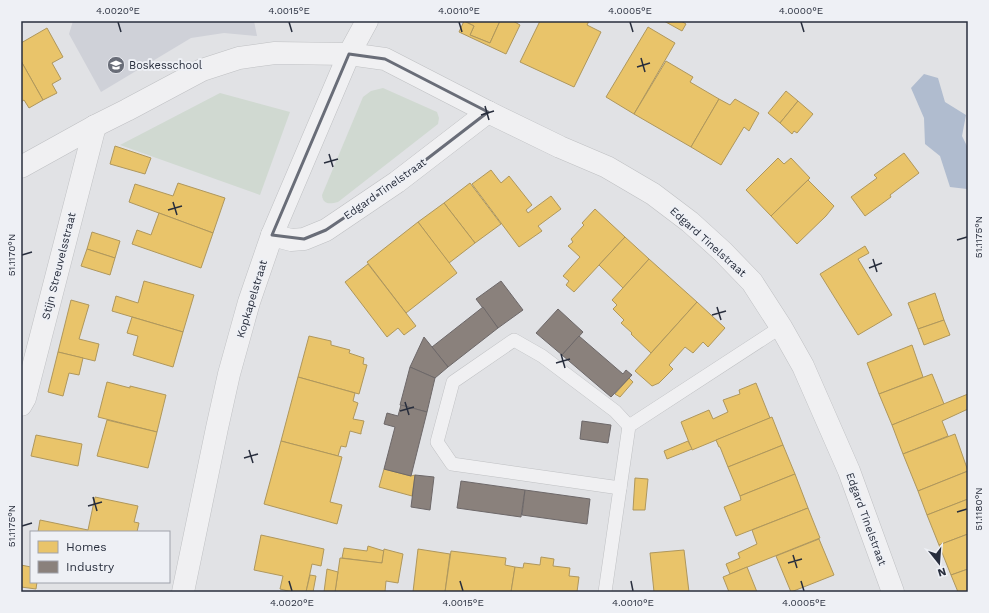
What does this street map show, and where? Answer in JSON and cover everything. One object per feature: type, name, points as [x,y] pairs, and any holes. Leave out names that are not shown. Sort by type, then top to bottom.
[{"type":"street","name":"Kopkapelstraat","points":[[183,592],[217,428],[249,302],[272,235],[349,54],[367,21]]},
{"type":"street","points":[[21,167],[202,70],[239,58],[275,52],[349,54]]},
{"type":"street","name":"Edgard Tinelstraat","points":[[349,54],[385,59],[488,112],[560,147],[607,167],[653,194],[690,222],[723,252],[752,282],[781,327],[803,366],[846,464],[893,592]]},
{"type":"street","name":"Edgard Tinelstraat","points":[[272,235],[291,240],[304,239],[326,230],[398,182],[488,112]]},
{"type":"street","name":"Stijn Streuvelsstraat","points":[[21,405],[27,390],[95,126]]},
{"type":"lane","points":[[605,592],[629,426],[781,327]]},
{"type":"lane","points":[[620,488],[452,464],[437,442],[453,382],[514,340],[542,356],[614,411],[629,426]]},
{"type":"highlighted area","points":[[349,54],[385,59],[488,112],[397,182],[326,230],[304,239],[272,235]]},
{"type":"shaded area","name":"Boskesschool","points":[[73,21],[254,21],[257,36],[224,33],[191,38],[101,92],[69,34]]},
{"type":"shaded area","points":[[383,88],[437,112],[439,118],[438,124],[338,202],[327,203],[324,201],[322,195],[363,97],[371,91]]},
{"type":"shaded area","points":[[220,93],[290,112],[260,195],[120,145]]},
{"type":"water","points":[[924,74],[938,78],[945,102],[966,115],[962,136],[968,148],[967,189],[950,187],[940,156],[925,144],[924,118],[911,88]]},
{"type":"building: Homes","points":[[464,21],[500,21],[490,43],[470,35],[474,26]]},
{"type":"building: Homes","points":[[464,21],[474,26],[470,35],[490,43],[500,21],[513,21],[520,25],[506,54],[459,32]]},
{"type":"building: Homes","points":[[540,21],[589,21],[587,25],[601,32],[574,87],[520,62]]},
{"type":"building: Homes","points":[[664,21],[681,21],[686,24],[682,31]]},
{"type":"building: Homes","points":[[648,27],[675,43],[634,114],[606,97]]},
{"type":"building: Homes","points":[[47,28],[63,57],[52,63],[61,79],[52,84],[57,93],[43,100],[21,61],[21,43]]},
{"type":"building: Homes","points":[[21,61],[43,100],[29,108],[24,100],[21,102]]},
{"type":"building: Homes","points":[[666,61],[693,77],[690,82],[719,99],[691,147],[634,114]]},
{"type":"building: Homes","points":[[786,91],[798,101],[780,123],[768,113]]},
{"type":"building: Homes","points":[[719,99],[730,105],[735,99],[759,113],[749,131],[744,127],[721,165],[691,147]]},
{"type":"building: Homes","points":[[798,101],[813,114],[797,133],[794,131],[792,134],[780,123]]},
{"type":"building: Homes","points":[[115,146],[151,158],[145,174],[110,164]]},
{"type":"building: Homes","points":[[904,153],[919,173],[890,195],[891,197],[865,216],[851,197],[877,178],[874,175]]},
{"type":"building: Homes","points":[[778,158],[784,164],[791,158],[810,178],[771,216],[746,190]]},
{"type":"building: Homes","points":[[491,170],[501,183],[509,176],[532,205],[526,210],[528,213],[551,196],[561,209],[538,226],[542,231],[519,247],[472,184]]},
{"type":"building: Homes","points":[[808,180],[834,206],[826,216],[797,244],[771,216]]},
{"type":"building: Homes","points":[[178,183],[225,198],[213,233],[129,202],[135,184],[173,196]]},
{"type":"building: Homes","points":[[470,183],[501,224],[475,243],[444,203]]},
{"type":"building: Homes","points":[[444,203],[475,243],[449,263],[418,222]]},
{"type":"building: Homes","points":[[595,209],[625,237],[574,292],[566,285],[569,281],[563,276],[580,257],[568,246],[573,242],[571,239],[584,225],[582,223]]},
{"type":"building: Homes","points":[[159,213],[213,233],[201,268],[132,244],[137,230],[151,235]]},
{"type":"building: Homes","points":[[418,222],[457,273],[406,313],[367,262]]},
{"type":"building: Homes","points":[[92,232],[120,241],[115,258],[87,249]]},
{"type":"building: Homes","points":[[625,237],[649,259],[623,288],[599,265]]},
{"type":"building: Homes","points":[[865,246],[869,253],[858,259],[892,315],[858,335],[820,274]]},
{"type":"building: Homes","points":[[87,249],[115,258],[110,275],[81,266]]},
{"type":"building: Homes","points":[[649,259],[697,302],[651,353],[621,323],[624,320],[613,309],[617,305],[612,300]]},
{"type":"building: Homes","points":[[368,264],[416,326],[404,335],[398,328],[387,337],[345,282]]},
{"type":"building: Homes","points":[[144,281],[194,295],[183,332],[112,311],[116,296],[138,303]]},
{"type":"building: Homes","points":[[935,293],[944,320],[918,329],[908,303]]},
{"type":"building: Homes","points":[[71,300],[89,305],[79,339],[99,344],[95,361],[58,352]]},
{"type":"building: Homes","points":[[697,302],[725,328],[708,347],[703,342],[693,353],[685,347],[669,365],[673,369],[659,383],[652,386],[635,371]]},
{"type":"building: Homes","points":[[132,317],[183,332],[173,367],[133,355],[138,336],[127,333]]},
{"type":"building: Homes","points":[[944,320],[950,335],[924,345],[918,329]]},
{"type":"building: Homes","points":[[309,336],[331,341],[331,345],[350,350],[349,353],[364,358],[363,364],[367,365],[359,394],[298,377]]},
{"type":"building: Homes","points":[[912,345],[923,377],[879,394],[867,363]]},
{"type":"building: Homes","points":[[58,352],[83,358],[79,375],[69,373],[63,396],[48,392]]},
{"type":"building: Homes","points":[[932,374],[944,404],[892,425],[879,394]]},
{"type":"building: Homes","points":[[298,377],[355,393],[353,401],[358,403],[353,419],[364,421],[361,434],[350,431],[346,447],[341,446],[338,456],[281,441]]},
{"type":"building: Homes","points":[[629,378],[633,382],[620,397],[615,394]]},
{"type":"building: Homes","points":[[107,382],[166,395],[157,432],[98,417]]},
{"type":"building: Homes","points":[[756,383],[770,418],[692,450],[681,422],[709,410],[713,419],[728,412],[723,400],[740,394],[739,390]]},
{"type":"building: Homes","points":[[968,394],[968,409],[942,421],[948,436],[903,454],[892,425]]},
{"type":"building: Homes","points":[[772,417],[783,445],[728,467],[716,440]]},
{"type":"building: Homes","points":[[107,420],[157,432],[148,468],[97,456]]},
{"type":"building: Homes","points":[[955,434],[968,471],[918,491],[903,454]]},
{"type":"building: Homes","points":[[36,435],[82,444],[78,466],[31,456]]},
{"type":"building: Homes","points":[[281,441],[342,457],[330,502],[342,505],[337,524],[264,504]]},
{"type":"building: Homes","points":[[688,441],[692,449],[667,459],[664,451]]},
{"type":"building: Homes","points":[[783,445],[795,474],[740,496],[728,467]]},
{"type":"building: Homes","points":[[384,469],[411,476],[415,475],[412,496],[379,487]]},
{"type":"building: Homes","points":[[968,471],[968,499],[927,515],[918,491]]},
{"type":"building: Homes","points":[[795,474],[808,508],[736,536],[724,507],[741,500],[740,496]]},
{"type":"building: Homes","points":[[635,478],[648,479],[645,510],[633,510]]},
{"type":"building: Homes","points":[[95,497],[138,506],[134,522],[139,523],[137,531],[38,531],[40,520],[88,530]]},
{"type":"building: Homes","points":[[968,499],[968,534],[939,545],[927,515]]},
{"type":"building: Homes","points":[[808,508],[820,538],[730,574],[726,564],[740,558],[738,553],[757,544],[752,530]]},
{"type":"building: Homes","points":[[968,534],[968,569],[951,575],[939,545]]},
{"type":"building: Homes","points":[[261,535],[324,549],[321,566],[312,564],[306,592],[292,592],[280,589],[283,576],[254,570]]},
{"type":"building: Homes","points":[[819,539],[834,575],[791,592],[776,556]]},
{"type":"building: Homes","points":[[368,546],[384,551],[382,563],[342,558],[344,548],[367,551]]},
{"type":"building: Homes","points":[[384,549],[403,554],[398,583],[386,581],[385,592],[335,592],[340,558],[382,563]]},
{"type":"building: Homes","points":[[418,549],[450,554],[445,592],[413,592]]},
{"type":"building: Homes","points":[[684,550],[689,592],[654,592],[650,553]]},
{"type":"building: Homes","points":[[451,551],[506,558],[505,565],[515,567],[511,592],[445,592]]},
{"type":"building: Homes","points":[[541,557],[554,559],[553,566],[570,568],[569,576],[579,577],[577,592],[511,592],[515,567],[523,568],[524,563],[540,565]]},
{"type":"building: Homes","points":[[21,565],[30,567],[30,583],[37,583],[36,589],[21,587]]},
{"type":"building: Homes","points":[[747,567],[757,592],[729,592],[723,577]]},
{"type":"building: Homes","points":[[327,569],[338,572],[335,592],[324,592]]},
{"type":"building: Homes","points":[[968,569],[968,592],[958,592],[951,575]]},
{"type":"building: Homes","points":[[310,575],[316,576],[313,592],[306,592]]},
{"type":"building: Industry","points":[[501,281],[523,310],[498,328],[476,299]]},
{"type":"building: Industry","points":[[483,307],[498,328],[448,367],[432,347]]},
{"type":"building: Industry","points":[[558,309],[583,332],[562,355],[536,333]]},
{"type":"building: Industry","points":[[579,336],[623,374],[626,370],[632,375],[611,397],[562,355]]},
{"type":"building: Industry","points":[[424,337],[448,367],[435,378],[410,367]]},
{"type":"building: Industry","points":[[410,367],[435,378],[427,412],[400,405]]},
{"type":"building: Industry","points":[[401,405],[427,412],[411,476],[384,469],[395,427],[384,424],[387,413],[398,416]]},
{"type":"building: Industry","points":[[582,421],[611,425],[608,443],[580,439]]},
{"type":"building: Industry","points":[[415,475],[434,477],[430,510],[411,507]]},
{"type":"building: Industry","points":[[461,481],[525,490],[521,517],[457,508]]},
{"type":"building: Industry","points":[[525,490],[590,499],[587,524],[522,515]]},
{"type":"place","name":"Boskesschool","points":[[116,65]]}]
